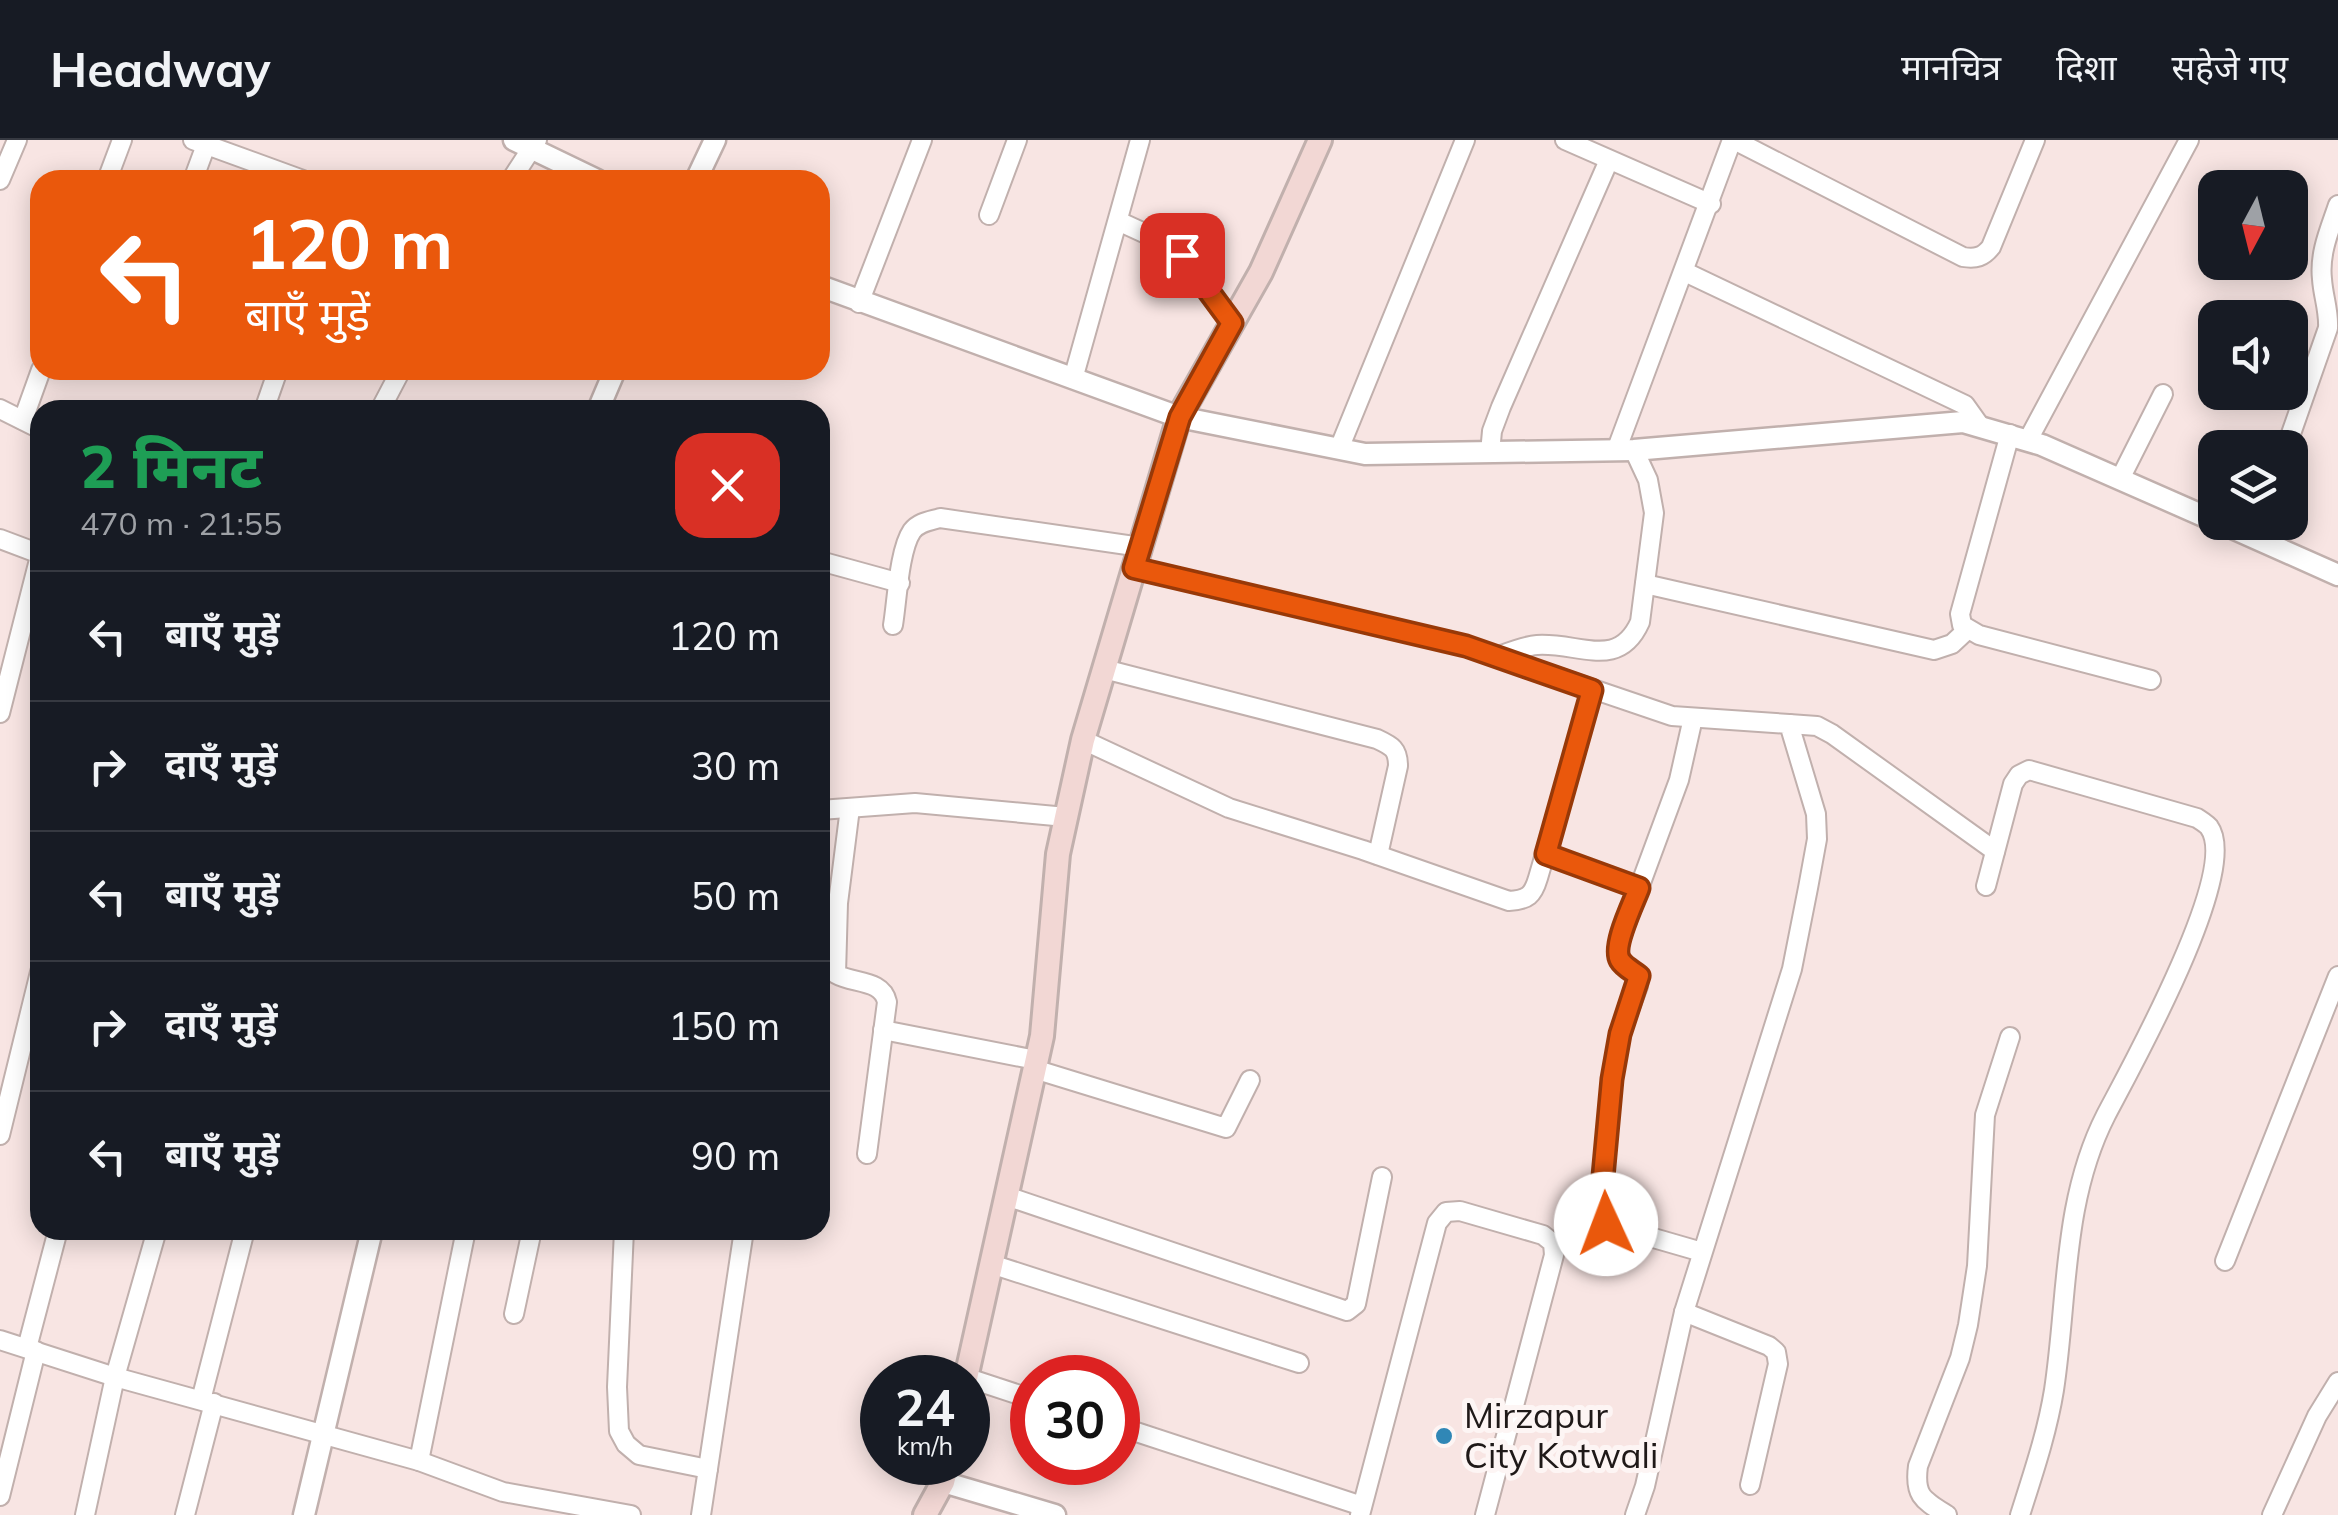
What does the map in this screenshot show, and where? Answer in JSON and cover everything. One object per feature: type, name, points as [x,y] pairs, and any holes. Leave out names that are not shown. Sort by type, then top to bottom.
[{"type":"main road","points":[[972,1355],[1042,1036],[1058,854],[1082,740],[1180,417],[1261,272],[1320,140]]},
{"type":"main road","points":[[926,1515],[939,1485]]},
{"type":"street","points":[[0,180],[16,140]]},
{"type":"street","points":[[112,170],[122,140]]},
{"type":"street","points":[[701,170],[716,140]]},
{"type":"street","points":[[860,302],[922,140]]},
{"type":"street","points":[[989,215],[1017,140]]},
{"type":"street","points":[[1073,379],[1140,140]]},
{"type":"street","points":[[1339,449],[1465,140]]},
{"type":"street","points":[[1564,140],[1711,204]]},
{"type":"street","points":[[1499,656],[1537,644],[1610,652],[1624,647],[1633,638],[1640,622],[1653,497],[1625,450],[1733,140],[1963,256],[1974,258],[1984,256],[1991,247],[2034,140]]},
{"type":"street","points":[[2151,680],[1967,630],[1960,614],[2019,437],[2189,140]]},
{"type":"street","points":[[195,170],[199,142],[263,170]]},
{"type":"street","points":[[516,170],[528,143],[579,170]]},
{"type":"street","points":[[1490,452],[1492,431],[1501,407],[1609,160]]},
{"type":"street","points":[[2292,430],[2328,328],[2322,266],[2324,246],[2338,205]]},
{"type":"street","points":[[1118,221],[1166,243],[1182,255],[1232,323]]},
{"type":"street","points":[[1685,272],[1964,405],[1980,426]]},
{"type":"street","points":[[830,290],[1180,417],[1365,454],[1625,450],[1962,422],[2019,437],[2198,514]]},
{"type":"street","points":[[2120,479],[2162,394]]},
{"type":"street","points":[[0,409],[30,424]]},
{"type":"street","points":[[893,624],[914,528],[940,518],[1137,558],[1499,656],[1640,708],[1693,718],[1817,726],[1995,851]]},
{"type":"street","points":[[0,539],[30,551]]},
{"type":"street","points":[[2275,540],[2338,574]]},
{"type":"street","points":[[830,564],[900,583]]},
{"type":"street","points":[[1645,584],[1934,650],[1952,644],[1967,630]]},
{"type":"street","points":[[0,713],[30,594]]},
{"type":"street","points":[[1104,668],[1392,746],[1398,753],[1398,766],[1378,855]]},
{"type":"street","points":[[1082,740],[1229,808],[1510,901],[1525,900],[1534,893],[1592,690]]},
{"type":"street","points":[[1693,718],[1678,780],[1618,945],[1617,956],[1622,964],[1639,976],[1620,1034],[1612,1079],[1602,1156],[1601,1219],[1615,1228],[1702,1252]]},
{"type":"street","points":[[1635,1515],[1684,1312],[1792,969],[1817,840],[1816,814],[1788,724]]},
{"type":"street","points":[[1986,886],[2013,784],[2028,770],[2197,818],[2209,826],[2215,858],[2210,885],[2180,966],[2090,1152],[2069,1235],[2048,1420],[2020,1515]]},
{"type":"street","points":[[830,809],[915,802],[1066,817]]},
{"type":"street","points":[[850,808],[838,903],[835,968],[840,977],[878,986],[886,994],[866,1154]]},
{"type":"street","points":[[1546,854],[1639,888]]},
{"type":"street","points":[[2225,1260],[2338,976]]},
{"type":"street","points":[[0,1135],[30,1013]]},
{"type":"street","points":[[884,1030],[1035,1064],[1226,1128],[1250,1080]]},
{"type":"street","points":[[1947,1515],[1920,1496],[1916,1484],[1918,1466],[1960,1358],[1968,1325],[1977,1266],[1985,1116],[2010,1036]]},
{"type":"street","points":[[1006,1196],[1347,1312],[1356,1304],[1382,1177]]},
{"type":"street","points":[[1140,1434],[1361,1510],[1437,1223],[1446,1212],[1460,1211],[1543,1235],[1553,1243],[1554,1255],[1485,1515]]},
{"type":"street","points":[[0,1496],[56,1240]]},
{"type":"street","points":[[84,1515],[115,1377],[154,1240]]},
{"type":"street","points":[[185,1515],[243,1240]]},
{"type":"street","points":[[304,1515],[326,1436],[370,1240]]},
{"type":"street","points":[[418,1461],[464,1240]]},
{"type":"street","points":[[514,1314],[530,1240]]},
{"type":"street","points":[[624,1240],[617,1387],[619,1431],[639,1455],[708,1469]]},
{"type":"street","points":[[701,1515],[742,1240]]},
{"type":"street","points":[[991,1264],[1299,1363]]},
{"type":"street","points":[[1684,1312],[1770,1346],[1776,1352],[1778,1364],[1750,1486]]},
{"type":"street","points":[[0,1340],[115,1377],[418,1461],[503,1492],[631,1515]]},
{"type":"street","points":[[2272,1515],[2317,1416],[2338,1382]]},
{"type":"street","points":[[979,1485],[1056,1515]]},
{"type":"place","name":"Mirzapur City Kotwali","points":[[1444,1436]]},
{"type":"route","points":[[1182,255],[1232,323],[1180,417],[1134,568],[1466,646],[1592,690],[1546,854],[1639,888],[1618,945],[1617,956],[1622,964],[1639,976],[1620,1034],[1612,1079],[1602,1156],[1604,1185],[1600,1209],[1606,1224]]}]
